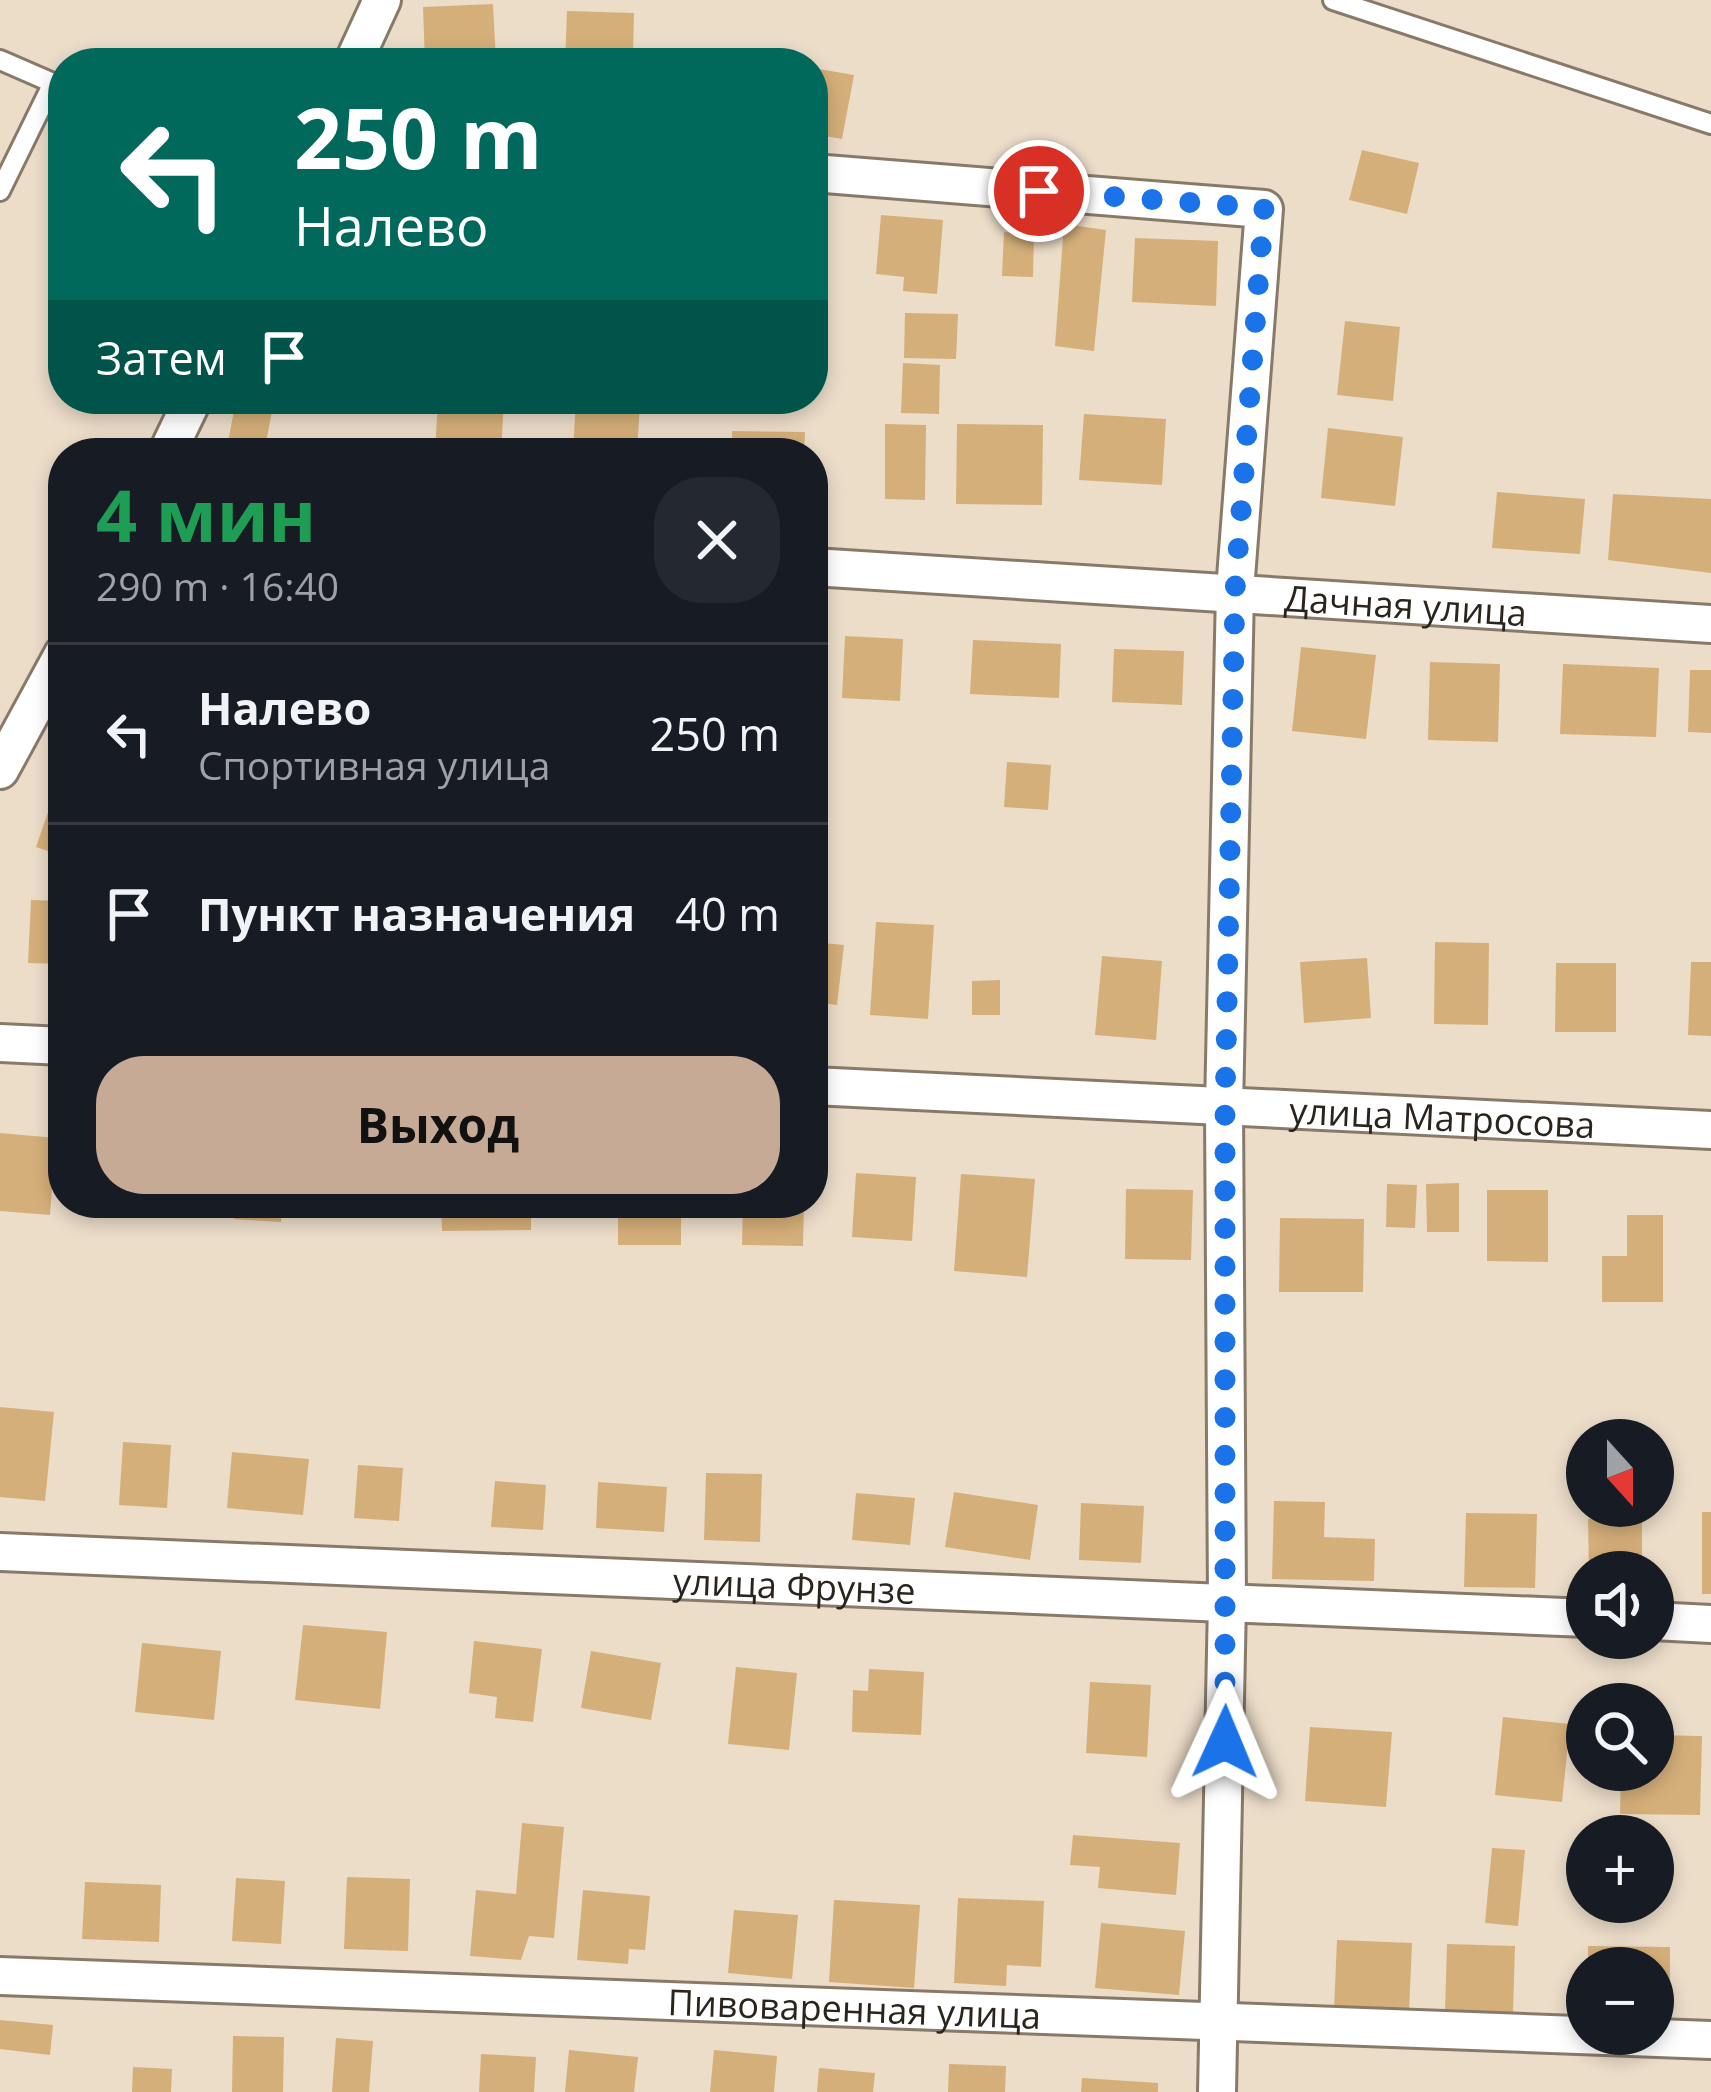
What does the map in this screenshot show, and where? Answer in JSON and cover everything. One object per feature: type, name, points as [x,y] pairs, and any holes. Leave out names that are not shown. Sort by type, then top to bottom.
[{"type":"street","points":[[359,48],[382,0]]},
{"type":"street","points":[[828,174],[1264,208],[1235,591],[1225,1108],[1227,1602],[1216,2092]]},
{"type":"street","name":"Дачная улица","points":[[828,568],[1711,624]]},
{"type":"street","points":[[0,770],[48,682]]},
{"type":"street","points":[[0,1043],[48,1045]]},
{"type":"street","name":"улица Матросова","points":[[828,1087],[1711,1130]]},
{"type":"street","name":"улица Фрунзе","points":[[0,1552],[1566,1617]]},
{"type":"street","points":[[1674,1622],[1711,1624]]},
{"type":"street","name":"Пивоваренная улица","points":[[0,1976],[1711,2040]]},
{"type":"lane","points":[[1333,0],[1711,124]]},
{"type":"lane","points":[[0,60],[48,81]]},
{"type":"lane","points":[[0,191],[48,93]]},
{"type":"building","points":[[493,4],[495,48],[424,48],[423,7]]},
{"type":"building","points":[[567,11],[634,13],[633,48],[566,48]]},
{"type":"building","points":[[828,71],[854,75],[842,139],[828,137]]},
{"type":"building","points":[[1362,150],[1419,163],[1407,214],[1349,200]]},
{"type":"building","points":[[881,215],[943,220],[937,294],[903,291],[904,277],[876,274]]},
{"type":"building","points":[[1064,224],[1106,230],[1094,351],[1055,346]]},
{"type":"building","points":[[1004,232],[1034,234],[1033,277],[1002,276]]},
{"type":"building","points":[[1135,238],[1218,241],[1216,306],[1132,302]]},
{"type":"building","points":[[905,313],[958,314],[956,359],[904,358]]},
{"type":"building","points":[[1345,321],[1400,327],[1393,401],[1337,395]]},
{"type":"building","points":[[903,363],[940,365],[939,414],[901,413]]},
{"type":"building","points":[[233,414],[271,414],[267,438],[229,438]]},
{"type":"building","points":[[437,414],[503,414],[502,438],[436,438]]},
{"type":"building","points":[[575,414],[639,414],[638,438],[574,438]]},
{"type":"building","points":[[1084,414],[1166,419],[1162,485],[1079,480]]},
{"type":"building","points":[[885,424],[926,425],[925,500],[885,499]]},
{"type":"building","points":[[957,424],[1043,425],[1042,505],[956,504]]},
{"type":"building","points":[[1328,428],[1403,437],[1395,506],[1321,498]]},
{"type":"building","points":[[732,431],[805,432],[805,438],[732,438]]},
{"type":"building","points":[[1497,492],[1585,499],[1580,554],[1492,548]]},
{"type":"building","points":[[1613,494],[1711,499],[1711,573],[1608,560]]},
{"type":"building","points":[[845,636],[903,639],[900,701],[842,698]]},
{"type":"building","points":[[973,640],[1061,644],[1059,698],[970,694]]},
{"type":"building","points":[[1301,647],[1376,655],[1366,739],[1292,731]]},
{"type":"building","points":[[1114,649],[1184,651],[1182,705],[1112,702]]},
{"type":"building","points":[[1430,662],[1500,664],[1498,742],[1428,740]]},
{"type":"building","points":[[1563,664],[1659,668],[1656,737],[1560,734]]},
{"type":"building","points":[[1690,670],[1711,670],[1711,733],[1688,732]]},
{"type":"building","points":[[1007,762],[1051,765],[1048,810],[1004,807]]},
{"type":"building","points":[[48,812],[48,851],[36,847]]},
{"type":"building","points":[[31,900],[48,901],[48,964],[28,963]]},
{"type":"building","points":[[876,922],[934,925],[928,1019],[870,1015]]},
{"type":"building","points":[[1435,942],[1489,943],[1488,1025],[1434,1024]]},
{"type":"building","points":[[828,943],[844,945],[837,1005],[828,1004]]},
{"type":"building","points":[[1102,956],[1162,961],[1156,1040],[1095,1035]]},
{"type":"building","points":[[1367,958],[1371,1018],[1304,1023],[1300,962]]},
{"type":"building","points":[[1691,962],[1711,962],[1711,1036],[1688,1035]]},
{"type":"building","points":[[1556,963],[1616,963],[1616,1032],[1555,1032]]},
{"type":"building","points":[[1000,980],[1000,1015],[972,1015],[972,981]]},
{"type":"building","points":[[0,1133],[48,1137],[48,1215],[0,1211]]},
{"type":"building","points":[[856,1173],[916,1177],[912,1241],[852,1237]]},
{"type":"building","points":[[961,1174],[1035,1179],[1027,1277],[954,1271]]},
{"type":"building","points":[[1459,1183],[1459,1232],[1427,1232],[1426,1184]]},
{"type":"building","points":[[1387,1184],[1417,1185],[1415,1228],[1386,1227]]},
{"type":"building","points":[[1126,1189],[1193,1190],[1191,1260],[1125,1259]]},
{"type":"building","points":[[1487,1190],[1548,1190],[1548,1262],[1487,1261]]},
{"type":"building","points":[[1627,1215],[1663,1215],[1663,1302],[1602,1302],[1602,1256],[1627,1256]]},
{"type":"building","points":[[234,1218],[281,1218],[281,1222]]},
{"type":"building","points":[[442,1218],[531,1218],[531,1230],[442,1231]]},
{"type":"building","points":[[618,1218],[681,1218],[681,1245],[618,1245]]},
{"type":"building","points":[[743,1218],[804,1218],[803,1246],[742,1245]]},
{"type":"building","points":[[1280,1218],[1364,1219],[1363,1292],[1279,1292]]},
{"type":"building","points":[[0,1407],[54,1412],[45,1501],[0,1497]]},
{"type":"building","points":[[123,1442],[171,1445],[167,1508],[119,1505]]},
{"type":"building","points":[[232,1452],[309,1459],[303,1515],[227,1508]]},
{"type":"building","points":[[358,1465],[403,1468],[399,1521],[354,1518]]},
{"type":"building","points":[[706,1473],[762,1474],[760,1542],[704,1540]]},
{"type":"building","points":[[495,1481],[546,1485],[543,1530],[491,1527]]},
{"type":"building","points":[[598,1482],[667,1487],[664,1532],[596,1528]]},
{"type":"building","points":[[954,1492],[1038,1505],[1030,1560],[945,1547]]},
{"type":"building","points":[[856,1493],[915,1498],[910,1545],[852,1540]]},
{"type":"building","points":[[1274,1501],[1325,1502],[1324,1537],[1375,1539],[1374,1581],[1272,1579]]},
{"type":"building","points":[[1081,1503],[1144,1506],[1141,1563],[1079,1560]]},
{"type":"building","points":[[1702,1512],[1711,1512],[1711,1594],[1702,1594]]},
{"type":"building","points":[[1466,1513],[1537,1514],[1535,1588],[1464,1587]]},
{"type":"building","points":[[1588,1527],[1642,1527],[1642,1551],[1589,1551]]},
{"type":"building","points":[[303,1625],[387,1632],[380,1709],[295,1700]]},
{"type":"building","points":[[474,1641],[542,1649],[533,1722],[495,1718],[497,1697],[469,1693]]},
{"type":"building","points":[[142,1643],[221,1651],[214,1720],[135,1712]]},
{"type":"building","points":[[591,1651],[661,1663],[651,1720],[581,1708]]},
{"type":"building","points":[[736,1667],[797,1673],[789,1750],[728,1744]]},
{"type":"building","points":[[869,1669],[924,1672],[921,1735],[852,1732],[853,1690],[868,1691]]},
{"type":"building","points":[[1090,1682],[1151,1685],[1147,1757],[1086,1753]]},
{"type":"building","points":[[1503,1717],[1566,1724],[1562,1802],[1495,1795]]},
{"type":"building","points":[[1310,1727],[1392,1732],[1386,1807],[1305,1801]]},
{"type":"building","points":[[1674,1735],[1702,1736],[1700,1815],[1620,1814],[1621,1791],[1674,1791]]},
{"type":"building","points":[[522,1823],[564,1827],[554,1938],[529,1936],[521,1960],[470,1956],[476,1890],[516,1894]]},
{"type":"building","points":[[1073,1835],[1180,1843],[1176,1895],[1098,1888],[1100,1867],[1070,1865]]},
{"type":"building","points":[[1492,1848],[1525,1850],[1518,1926],[1485,1923]]},
{"type":"building","points":[[347,1877],[410,1879],[408,1951],[344,1949]]},
{"type":"building","points":[[236,1878],[285,1881],[281,1944],[232,1941]]},
{"type":"building","points":[[85,1882],[161,1885],[159,1942],[82,1939]]},
{"type":"building","points":[[583,1890],[650,1896],[645,1950],[629,1949],[628,1964],[577,1960]]},
{"type":"building","points":[[958,1898],[1044,1901],[1041,1967],[1007,1965],[1006,1986],[954,1983]]},
{"type":"building","points":[[834,1900],[920,1905],[914,1988],[829,1982]]},
{"type":"building","points":[[734,1910],[798,1915],[792,1979],[728,1973]]},
{"type":"building","points":[[1101,1923],[1185,1931],[1179,1995],[1095,1988]]},
{"type":"building","points":[[1337,1940],[1412,1943],[1409,2013],[1334,2009]]},
{"type":"building","points":[[1447,1944],[1515,1946],[1513,2014],[1445,2012]]},
{"type":"building","points":[[0,2020],[53,2025],[50,2055],[0,2049]]},
{"type":"building","points":[[233,2036],[284,2037],[283,2092],[232,2092]]},
{"type":"building","points":[[336,2038],[373,2041],[369,2092],[332,2092]]},
{"type":"building","points":[[569,2050],[638,2057],[634,2092],[565,2092]]},
{"type":"building","points":[[714,2050],[777,2056],[774,2092],[710,2092]]},
{"type":"building","points":[[481,2054],[536,2057],[534,2092],[479,2092]]},
{"type":"building","points":[[949,2064],[1006,2066],[1005,2092],[948,2092]]},
{"type":"building","points":[[133,2067],[172,2069],[171,2092],[132,2092]]},
{"type":"building","points":[[819,2068],[875,2073],[873,2092],[817,2092]]},
{"type":"building","points":[[1082,2078],[1158,2083],[1158,2092],[1081,2092]]},
{"type":"route","points":[[1039,191],[1264,208],[1235,591],[1225,1108],[1225,1742]]}]
